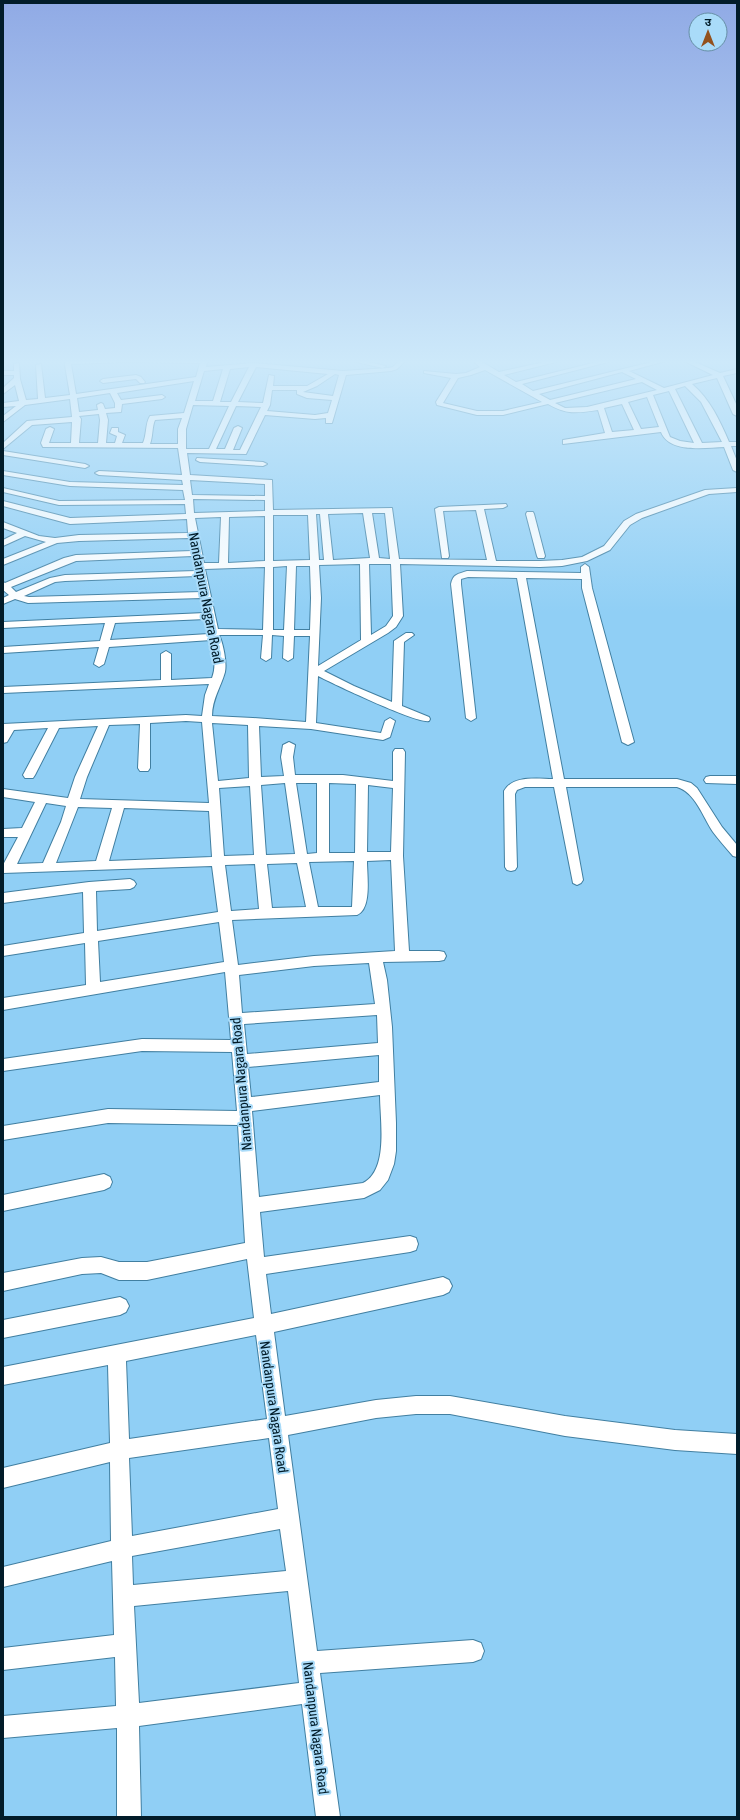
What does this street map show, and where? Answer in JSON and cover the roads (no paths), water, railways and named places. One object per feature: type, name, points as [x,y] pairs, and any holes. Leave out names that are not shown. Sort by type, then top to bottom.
[{"type":"street","points":[[45,444],[146,445],[263,464]]},
{"type":"street","name":"Nandanpura Nagara Road","points":[[183,444],[192,535],[207,594],[220,661],[220,671],[210,696],[206,718],[215,808],[218,861],[231,969],[239,1054],[254,1249],[328,1817]]},
{"type":"street","points":[[211,452],[215,444]]},
{"type":"street","points":[[228,452],[231,444]]},
{"type":"street","points":[[183,452],[240,453],[244,451],[247,444]]},
{"type":"street","points":[[677,444],[737,444]]},
{"type":"street","points":[[725,444],[737,470]]},
{"type":"street","points":[[3,453],[85,466]]},
{"type":"street","points":[[3,473],[47,491],[58,503],[188,496]]},
{"type":"street","points":[[100,473],[188,496],[225,514],[367,510],[386,510],[390,512],[395,561],[398,616],[396,623],[315,673]]},
{"type":"street","points":[[3,503],[70,521],[266,480],[270,483],[268,498],[270,565],[266,658]]},
{"type":"street","points":[[3,490],[268,498]]},
{"type":"street","points":[[425,556],[445,556],[540,564],[562,563],[584,559],[607,548],[626,525],[639,516],[708,492],[734,490],[737,502]]},
{"type":"street","points":[[445,556],[438,510],[441,508],[480,508],[503,506]]},
{"type":"street","points":[[480,508],[491,560]]},
{"type":"street","points":[[367,510],[375,561]]},
{"type":"street","points":[[324,511],[329,562]]},
{"type":"street","points":[[311,726],[315,673],[316,598],[312,512]]},
{"type":"street","points":[[223,566],[225,514]]},
{"type":"street","points":[[530,514],[541,556]]},
{"type":"street","points":[[3,525],[45,540],[55,541],[79,538],[192,535]]},
{"type":"street","points":[[3,543],[25,533]]},
{"type":"street","points":[[3,562],[55,541]]},
{"type":"street","points":[[207,594],[34,600],[22,599],[15,596],[4,586],[67,560],[76,558],[223,566],[364,561],[491,560],[541,556],[566,556]]},
{"type":"street","points":[[584,559],[585,576],[628,742]]},
{"type":"street","points":[[364,561],[366,642]]},
{"type":"street","points":[[3,601],[53,580],[199,564]]},
{"type":"street","points":[[288,658],[292,564]]},
{"type":"street","points":[[471,718],[456,580],[460,575],[585,576]]},
{"type":"street","points":[[521,575],[577,880]]},
{"type":"street","points":[[3,625],[211,616]]},
{"type":"street","points":[[99,664],[111,620]]},
{"type":"street","points":[[3,650],[268,632],[315,633]]},
{"type":"street","points":[[398,708],[399,642],[409,635]]},
{"type":"street","points":[[166,654],[166,683]]},
{"type":"street","points":[[315,673],[425,719]]},
{"type":"street","points":[[3,690],[217,681]]},
{"type":"street","points":[[3,740],[7,727],[206,718],[311,726],[383,737],[386,735],[390,721]]},
{"type":"street","points":[[144,768],[145,720]]},
{"type":"street","points":[[47,868],[73,804],[81,777],[105,722]]},
{"type":"street","points":[[253,722],[254,782],[266,913]]},
{"type":"street","points":[[29,775],[55,725]]},
{"type":"street","points":[[289,746],[287,757],[290,779],[302,858],[313,912]]},
{"type":"street","points":[[399,752],[397,856],[398,908],[402,955]]},
{"type":"street","points":[[212,785],[290,779],[362,781],[398,785]]},
{"type":"street","points":[[323,779],[323,858]]},
{"type":"street","points":[[710,780],[737,780]]},
{"type":"street","points":[[3,951],[225,916],[266,913],[352,912],[357,910],[360,905],[362,781]]},
{"type":"street","points":[[511,867],[511,789],[515,785],[525,783],[677,783],[687,786],[693,791],[718,830],[733,842],[737,853]]},
{"type":"street","points":[[3,793],[43,798],[73,804],[215,808]]},
{"type":"street","points":[[6,869],[27,832],[43,798]]},
{"type":"street","points":[[101,866],[118,805]]},
{"type":"street","points":[[3,833],[27,832]]},
{"type":"street","points":[[6,869],[397,856]]},
{"type":"street","points":[[3,902],[89,887],[130,884]]},
{"type":"street","points":[[89,887],[93,989]]},
{"type":"street","points":[[3,1004],[231,969],[314,961],[402,955],[439,956]]},
{"type":"street","points":[[250,1206],[364,1190],[377,1182],[385,1170],[388,1153],[386,1048],[383,1009],[375,957]]},
{"type":"street","points":[[235,1019],[383,1009]]},
{"type":"street","points":[[3,1065],[142,1045],[239,1054],[386,1048]]},
{"type":"street","points":[[3,1133],[108,1116],[244,1111],[387,1088]]},
{"type":"street","points":[[3,1203],[104,1182]]},
{"type":"street","points":[[256,1267],[410,1244]]},
{"type":"street","points":[[3,1282],[52,1270],[82,1266],[101,1265],[119,1271],[147,1272],[254,1249]]},
{"type":"street","points":[[3,1376],[263,1325],[443,1286]]},
{"type":"street","points":[[3,1329],[120,1306]]},
{"type":"street","points":[[117,1353],[123,1597],[128,1716],[129,1817]]},
{"type":"street","points":[[3,1478],[120,1450],[278,1427],[376,1409],[416,1405],[450,1405],[565,1426],[675,1440],[737,1444]]},
{"type":"street","points":[[3,1577],[74,1561],[122,1548],[289,1517]]},
{"type":"street","points":[[123,1597],[297,1580]]},
{"type":"street","points":[[3,1659],[125,1645]]},
{"type":"street","points":[[308,1663],[473,1650]]},
{"type":"street","points":[[3,1727],[128,1716],[312,1692]]}]
